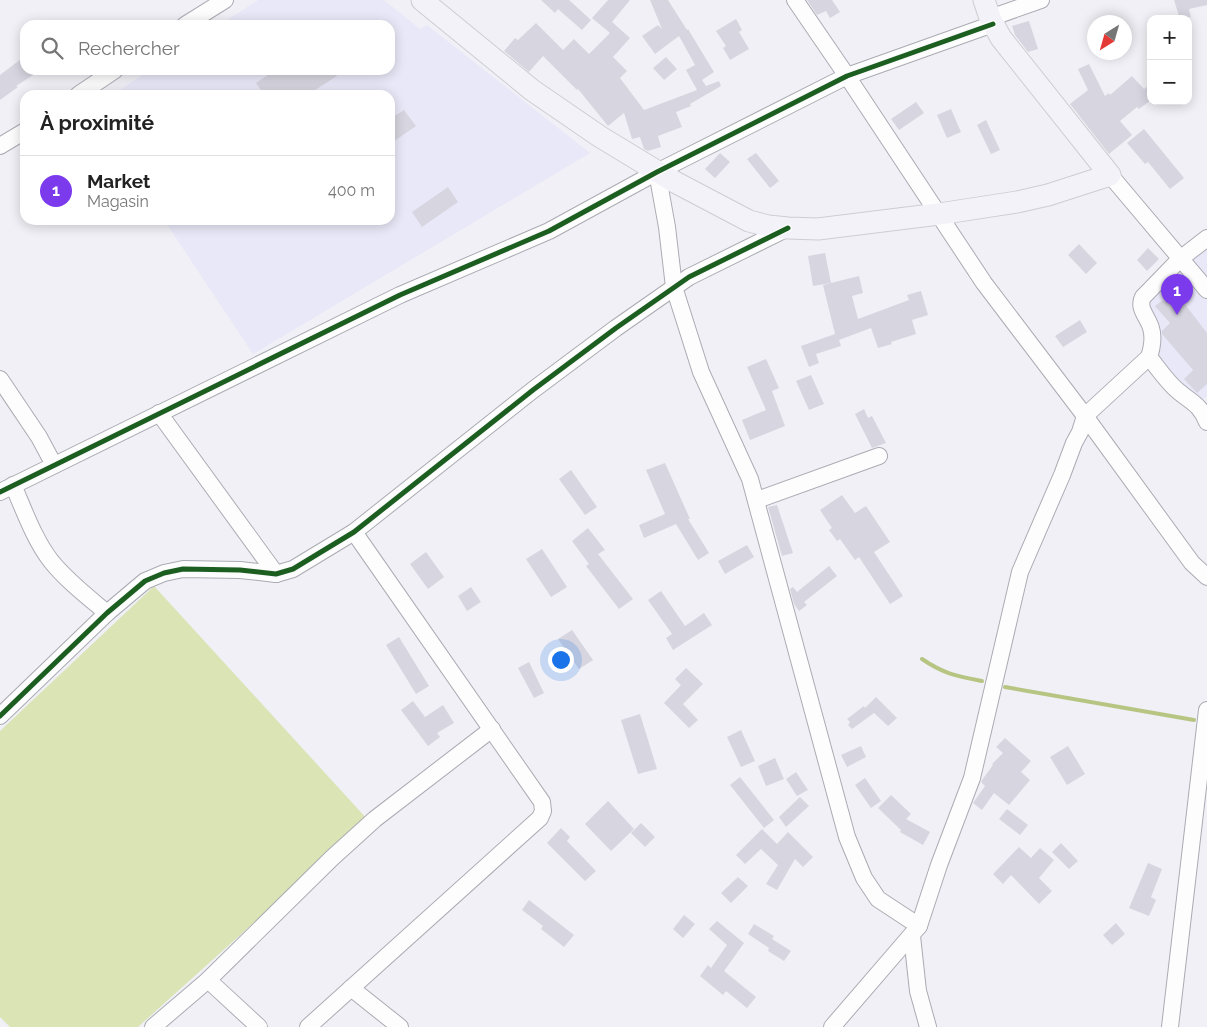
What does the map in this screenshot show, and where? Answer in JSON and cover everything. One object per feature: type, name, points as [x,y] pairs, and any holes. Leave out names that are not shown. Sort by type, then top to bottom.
[{"type":"main road","points":[[422,0],[532,90],[599,136],[657,172],[749,221],[768,226],[818,229],[1017,202],[1110,175],[1015,57],[989,14]]},
{"type":"street","points":[[193,20],[225,0]]},
{"type":"street","points":[[795,0],[984,283],[1085,416],[1192,563],[1207,576]]},
{"type":"street","points":[[107,613],[75,586],[51,560],[30,523],[6,488],[400,295],[549,231],[657,172],[847,76],[989,14],[1041,0]]},
{"type":"street","points":[[85,90],[108,75]]},
{"type":"street","points":[[0,146],[20,134]]},
{"type":"street","points":[[657,172],[667,227],[674,287],[701,372],[750,479],[757,500],[847,837],[864,878],[878,899],[915,931],[918,991],[928,1027]]},
{"type":"street","points":[[1110,175],[1207,290]]},
{"type":"street","points":[[0,716],[107,613],[145,581],[183,568],[276,574],[293,569],[354,532],[533,390],[674,287],[689,277],[788,228]]},
{"type":"street","points":[[832,1027],[915,931],[972,778],[1020,572],[1080,432],[1085,416],[1149,357],[1152,348],[1151,329],[1141,305],[1141,300],[1151,287],[1180,259],[1207,238]]},
{"type":"street","points":[[1149,357],[1176,390],[1203,411],[1207,422]]},
{"type":"street","points":[[0,378],[39,436],[54,465]]},
{"type":"street","points":[[159,413],[276,574]]},
{"type":"street","points":[[757,500],[879,456]]},
{"type":"street","points":[[308,1027],[540,818],[543,811],[542,802],[354,532]]},
{"type":"street","points":[[1170,1027],[1207,710]]},
{"type":"street","points":[[153,1027],[208,980],[332,858],[375,819],[492,729]]},
{"type":"street","points":[[208,980],[259,1027]]},
{"type":"street","points":[[351,988],[400,1027]]},
{"type":"shaded area","points":[[258,0],[384,0],[420,29],[427,25],[590,153],[253,354],[167,225],[395,225],[395,90],[120,90],[142,75],[395,75],[395,20],[228,20]]},
{"type":"shaded area","points":[[1207,238],[1207,396],[1197,404],[1149,357],[1141,301]]},
{"type":"green space","points":[[154,586],[368,820],[138,1027],[10,1027],[0,1017],[0,731]]},
{"type":"building","points":[[541,0],[569,0],[591,20],[582,30],[558,9],[555,13]]},
{"type":"building","points":[[608,0],[630,0],[612,22],[630,38],[613,57],[627,71],[620,78],[644,110],[697,90],[686,70],[695,65],[679,36],[655,54],[642,36],[658,25],[662,29],[650,0],[668,0],[714,72],[702,80],[706,86],[719,81],[721,86],[690,104],[691,106],[676,112],[682,127],[658,136],[661,147],[648,151],[644,149],[640,137],[632,139],[624,113],[608,126],[578,89],[543,56],[529,72],[504,51],[515,38],[518,40],[536,23],[563,50],[574,39],[589,54],[610,33],[592,18]]},
{"type":"building","points":[[807,0],[832,0],[840,12],[830,18],[826,11],[817,15]]},
{"type":"building","points":[[1174,0],[1207,0],[1207,5],[1189,9],[1190,15],[1179,15]]},
{"type":"building","points":[[736,19],[742,30],[739,32],[749,49],[730,60],[723,48],[726,46],[716,31]]},
{"type":"building","points":[[1029,21],[1038,49],[1028,52],[1015,35],[1012,26]]},
{"type":"building","points":[[666,57],[677,69],[664,80],[653,68]]},
{"type":"building","points":[[20,60],[20,75],[33,75],[16,86],[18,87],[0,100],[0,75]]},
{"type":"building","points":[[1089,64],[1105,96],[1109,93],[1110,95],[1132,76],[1144,89],[1147,87],[1147,103],[1139,109],[1137,107],[1120,121],[1132,135],[1109,154],[1070,104],[1088,90],[1078,69]]},
{"type":"building","points":[[268,75],[337,76],[315,90],[261,90],[256,83]]},
{"type":"building","points":[[916,102],[924,113],[899,130],[891,119]]},
{"type":"building","points":[[951,109],[961,132],[947,138],[937,115]]},
{"type":"building","points":[[404,110],[416,126],[395,141],[395,116]]},
{"type":"building","points":[[986,120],[1000,150],[991,154],[977,125]]},
{"type":"building","points":[[1144,129],[1184,178],[1170,189],[1148,162],[1145,164],[1127,143]]},
{"type":"building","points":[[720,153],[730,162],[715,178],[705,169]]},
{"type":"building","points":[[756,153],[779,181],[770,188],[747,159]]},
{"type":"building","points":[[448,187],[458,202],[422,227],[412,212]]},
{"type":"building","points":[[1079,244],[1097,263],[1086,274],[1068,255]]},
{"type":"building","points":[[1148,248],[1159,259],[1147,271],[1137,260]]},
{"type":"building","points":[[825,253],[831,283],[813,286],[808,256]]},
{"type":"building","points":[[859,276],[863,293],[852,296],[858,319],[909,300],[907,295],[921,291],[928,315],[912,320],[916,334],[878,348],[871,328],[839,340],[841,346],[816,354],[819,363],[809,367],[801,346],[835,334],[823,285]]},
{"type":"building","points":[[1173,292],[1207,333],[1207,384],[1197,393],[1184,379],[1193,370],[1162,334],[1162,331],[1170,323],[1155,306],[1163,300],[1164,302]]},
{"type":"building","points":[[1080,320],[1087,332],[1063,347],[1055,336]]},
{"type":"building","points":[[766,359],[779,388],[772,391],[785,426],[750,440],[742,420],[766,410],[747,367]]},
{"type":"building","points":[[811,375],[824,404],[809,410],[796,381]]},
{"type":"building","points":[[864,409],[868,418],[872,416],[886,443],[872,448],[855,414]]},
{"type":"building","points":[[665,463],[690,519],[688,519],[709,553],[698,560],[676,524],[644,538],[639,525],[665,514],[646,470]]},
{"type":"building","points":[[571,470],[597,507],[585,515],[559,479]]},
{"type":"building","points":[[842,495],[855,513],[866,506],[890,542],[874,552],[903,596],[890,604],[859,557],[855,560],[840,539],[837,541],[829,530],[832,528],[820,510]]},
{"type":"building","points":[[777,505],[793,553],[782,556],[768,507]]},
{"type":"building","points":[[588,528],[605,550],[598,554],[633,599],[619,609],[586,566],[589,564],[572,541]]},
{"type":"building","points":[[747,545],[754,557],[725,574],[718,561]]},
{"type":"building","points":[[542,549],[567,587],[551,597],[526,559]]},
{"type":"building","points":[[426,552],[444,577],[428,589],[410,564]]},
{"type":"building","points":[[829,566],[837,576],[804,602],[807,605],[799,611],[794,604],[790,589],[793,587],[797,592]]},
{"type":"building","points":[[471,587],[481,602],[467,611],[458,596]]},
{"type":"building","points":[[661,591],[685,626],[704,613],[712,625],[673,650],[666,638],[672,634],[648,600]]},
{"type":"building","points":[[572,630],[593,660],[579,669],[558,639]]},
{"type":"building","points":[[399,637],[429,686],[416,694],[386,645]]},
{"type":"building","points":[[529,662],[544,693],[534,698],[518,668]]},
{"type":"building","points":[[686,668],[703,684],[683,704],[698,720],[689,728],[664,703],[681,685],[675,679]]},
{"type":"building","points":[[876,697],[897,718],[888,726],[874,713],[852,729],[848,725],[850,722],[847,719],[864,706],[865,708]]},
{"type":"building","points":[[413,701],[425,717],[443,705],[454,723],[437,733],[440,737],[428,746],[401,710]]},
{"type":"building","points":[[640,714],[657,769],[638,774],[621,720]]},
{"type":"building","points":[[741,730],[755,761],[741,767],[727,737]]},
{"type":"building","points":[[1005,738],[1031,761],[1021,772],[1030,780],[1009,805],[994,793],[982,810],[973,803],[985,786],[981,782],[982,780],[992,764],[1003,753],[996,747]]},
{"type":"building","points":[[861,746],[866,757],[847,767],[841,755]]},
{"type":"building","points":[[1068,746],[1085,774],[1067,785],[1050,757]]},
{"type":"building","points":[[775,758],[784,779],[766,786],[758,766]]},
{"type":"building","points":[[796,772],[808,790],[797,796],[786,779]]},
{"type":"building","points":[[740,777],[774,820],[764,828],[730,785]]},
{"type":"building","points":[[865,778],[881,801],[871,808],[855,785]]},
{"type":"building","points":[[891,795],[911,814],[906,819],[930,832],[923,845],[900,832],[901,830],[878,808]]},
{"type":"building","points":[[800,797],[809,806],[786,827],[779,817]]},
{"type":"building","points":[[608,801],[634,829],[611,851],[585,824]]},
{"type":"building","points":[[1007,809],[1028,825],[1020,835],[999,819]]},
{"type":"building","points":[[641,823],[655,837],[645,847],[631,833]]},
{"type":"building","points":[[561,828],[570,837],[567,841],[596,871],[585,881],[547,843]]},
{"type":"building","points":[[762,829],[777,844],[788,832],[813,857],[803,867],[795,859],[777,890],[766,884],[778,865],[761,849],[745,864],[736,855]]},
{"type":"building","points":[[1061,843],[1078,861],[1069,869],[1052,852]]},
{"type":"building","points":[[1019,847],[1031,858],[1040,848],[1054,860],[1039,878],[1052,891],[1039,904],[1011,875],[1003,884],[993,874]]},
{"type":"building","points":[[1148,863],[1162,869],[1151,897],[1156,900],[1149,916],[1129,908]]},
{"type":"building","points":[[738,877],[748,886],[731,903],[721,893]]},
{"type":"building","points":[[529,900],[574,935],[564,947],[541,929],[543,926],[522,910]]},
{"type":"building","points":[[684,915],[695,924],[683,938],[673,929]]},
{"type":"building","points":[[717,921],[744,943],[724,971],[756,997],[747,1008],[726,991],[723,995],[700,976],[708,965],[711,968],[727,945],[709,929]]},
{"type":"building","points":[[1116,923],[1125,934],[1112,945],[1103,935]]},
{"type":"building","points":[[754,924],[774,936],[772,939],[791,951],[784,961],[768,951],[769,948],[748,934]]},
{"type":"waterway","points":[[922,659],[951,674],[982,681]]},
{"type":"waterway","points":[[1005,687],[1194,720]]},
{"type":"cycle path","points":[[0,492],[400,295],[549,231],[657,172],[847,76],[993,24]]},
{"type":"cycle path","points":[[0,716],[107,613],[145,581],[164,573],[183,569],[240,570],[276,574],[293,569],[354,532],[533,390],[616,328],[689,277],[788,228]]},
{"type":"place","name":"Market","points":[[1177,315]]}]
